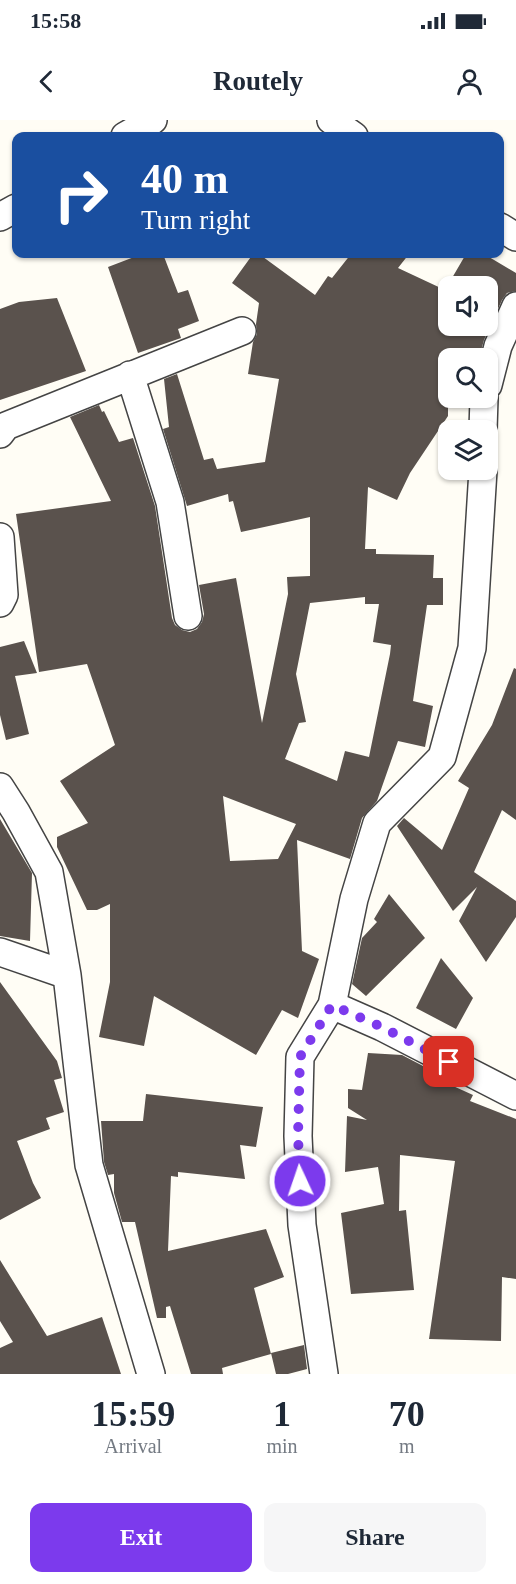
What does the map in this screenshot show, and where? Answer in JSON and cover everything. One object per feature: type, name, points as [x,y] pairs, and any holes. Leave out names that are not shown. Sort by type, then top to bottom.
[{"type":"street","points":[[132,132],[153,120]]},
{"type":"street","points":[[331,120],[348,132]]},
{"type":"street","points":[[497,348],[516,306]]},
{"type":"street","points":[[0,434],[6,426],[242,331]]},
{"type":"street","points":[[130,375],[170,502],[188,616]]},
{"type":"street","points":[[324,1374],[302,1226],[298,1136],[300,1057],[332,1005],[354,899],[377,823],[442,757],[472,648],[482,480]]},
{"type":"street","points":[[0,537],[4,595],[0,603]]},
{"type":"street","points":[[0,787],[49,872],[67,975],[89,1165],[151,1374]]},
{"type":"street","points":[[0,952],[67,975]]},
{"type":"street","points":[[332,1005],[382,1027],[516,1096]]},
{"type":"building","points":[[132,258],[165,258],[178,293],[188,290],[199,321],[178,329],[181,338],[138,353],[108,267]]},
{"type":"building","points":[[250,258],[264,258],[315,295],[328,276],[332,278],[348,258],[406,258],[398,268],[438,287],[438,336],[486,336],[482,348],[438,348],[438,408],[448,408],[448,416],[445,420],[438,420],[438,431],[410,473],[397,500],[368,487],[365,549],[376,549],[376,554],[434,555],[433,578],[443,578],[443,605],[427,605],[413,701],[433,706],[425,747],[398,741],[377,801],[362,818],[350,859],[297,840],[302,951],[319,959],[298,1018],[282,1010],[256,1055],[154,996],[144,1046],[99,1037],[110,982],[110,904],[97,910],[87,910],[57,847],[57,837],[88,823],[60,781],[115,745],[87,664],[39,672],[16,514],[111,501],[70,417],[99,405],[119,442],[133,438],[155,506],[175,625],[190,632],[197,629],[202,622],[204,614],[199,585],[236,578],[262,723],[288,594],[287,577],[310,576],[310,517],[241,532],[233,501],[229,502],[228,494],[187,506],[163,429],[169,427],[164,379],[177,374],[204,460],[213,458],[217,469],[265,462],[279,379],[248,374],[253,342],[257,334],[259,303],[232,283]],"holes":[[[365,597],[365,604],[379,604],[373,642],[391,645],[390,654],[369,757],[345,751],[337,781],[285,759],[299,723],[306,722],[296,674],[310,603]],[[223,796],[296,824],[278,859],[230,861]]]},
{"type":"building","points":[[464,258],[491,258],[516,273],[516,291],[507,293],[498,309],[498,276],[453,276]]},
{"type":"building","points":[[57,298],[86,371],[0,400],[0,309],[19,302]]},
{"type":"building","points":[[24,641],[37,673],[15,676],[29,734],[6,740],[0,715],[0,647]]},
{"type":"building","points":[[514,668],[516,669],[516,820],[502,810],[474,872],[516,901],[516,917],[486,962],[459,921],[477,887],[453,911],[397,826],[404,818],[442,850],[469,788],[458,781],[492,725]]},
{"type":"building","points":[[0,819],[32,873],[30,941],[0,936]]},
{"type":"building","points":[[389,894],[425,938],[366,996],[352,984],[362,938],[377,922],[374,919]]},
{"type":"building","points":[[441,958],[473,998],[456,1029],[416,1008]]},
{"type":"building","points":[[0,982],[57,1061],[62,1078],[54,1080],[64,1112],[46,1118],[50,1129],[17,1141],[41,1198],[0,1220]]},
{"type":"building","points":[[368,1053],[402,1055],[444,1077],[442,1081],[473,1095],[470,1101],[516,1119],[516,1279],[502,1277],[501,1341],[429,1339],[455,1161],[400,1155],[399,1211],[406,1210],[414,1290],[351,1294],[341,1213],[384,1204],[378,1167],[345,1172],[347,1116],[367,1120],[348,1108],[348,1089],[362,1090]]},
{"type":"building","points":[[146,1094],[263,1107],[256,1147],[240,1145],[245,1179],[178,1172],[178,1177],[171,1176],[168,1251],[266,1229],[284,1277],[254,1288],[271,1354],[222,1368],[223,1374],[191,1374],[170,1306],[166,1307],[166,1318],[157,1318],[135,1222],[122,1222],[114,1193],[114,1174],[108,1175],[104,1162],[101,1121],[143,1121]]},
{"type":"building","points":[[0,1260],[47,1336],[102,1317],[121,1374],[0,1374],[0,1348],[13,1342],[0,1321]]},
{"type":"building","points":[[304,1345],[307,1369],[288,1374],[276,1374],[271,1353]]},
{"type":"route","points":[[300,1181],[298,1136],[300,1057],[332,1005],[382,1027],[449,1062]]}]
